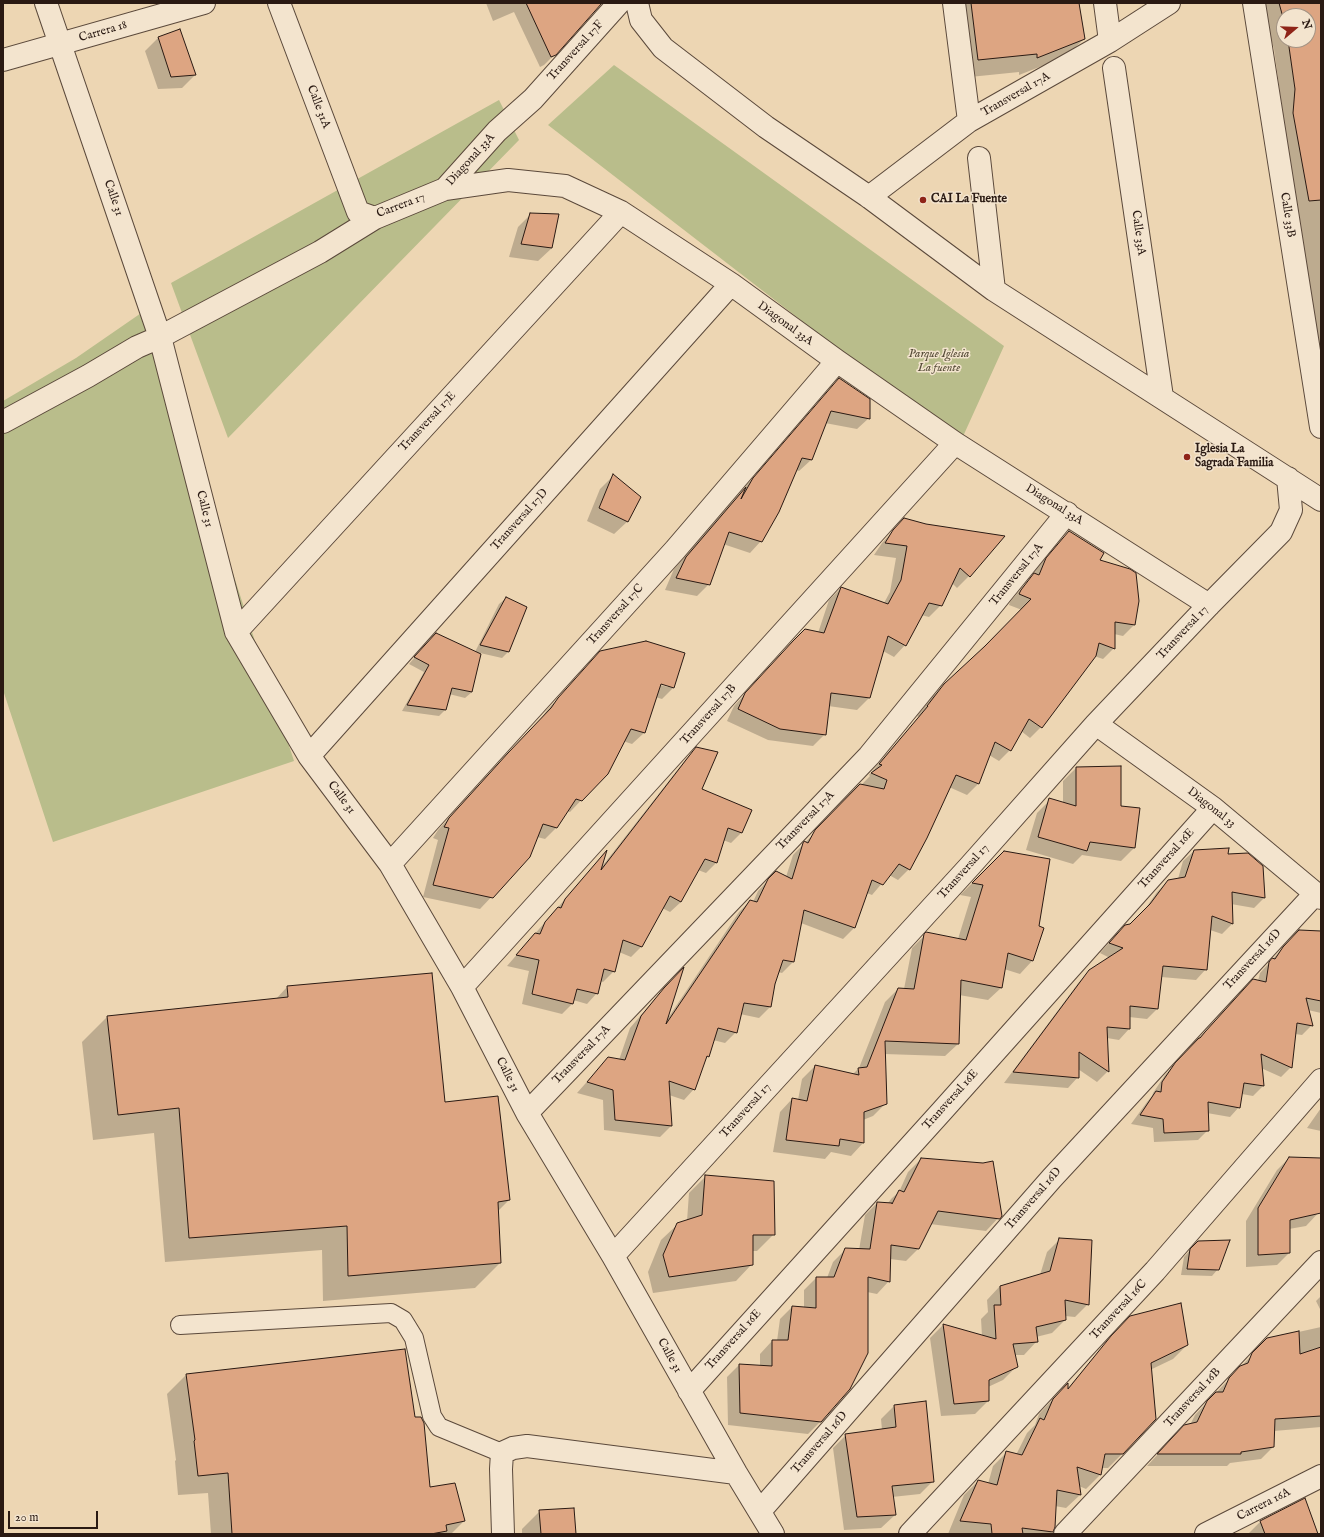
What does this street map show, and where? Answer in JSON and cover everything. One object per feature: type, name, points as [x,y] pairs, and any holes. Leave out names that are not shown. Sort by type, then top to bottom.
[{"type":"street","name":"Calle 31","points":[[46,3],[160,337],[236,632],[309,756],[390,864],[462,987],[526,1113],[613,1256],[736,1473],[773,1534]]},
{"type":"street","name":"Carrera 18","points":[[3,60],[204,3]]},
{"type":"street","name":"Calle 31A","points":[[279,3],[366,215]]},
{"type":"street","name":"Transversal 17F","points":[[533,99],[619,3]]},
{"type":"street","points":[[637,3],[641,20],[663,48],[766,127],[869,197],[994,290],[1321,500]]},
{"type":"street","points":[[954,3],[969,121]]},
{"type":"street","points":[[1105,3],[1110,41]]},
{"type":"street","name":"Transversal 17A","points":[[869,197],[969,121],[1110,41],[1169,3]]},
{"type":"street","name":"Calle 33B","points":[[1254,3],[1321,428]]},
{"type":"street","name":"Calle 33A","points":[[1114,68],[1162,397]]},
{"type":"street","name":"Diagonal 33A","points":[[445,189],[496,131],[533,99]]},
{"type":"street","points":[[979,158],[994,290]]},
{"type":"street","name":"Diagonal 33A","points":[[445,189],[508,180],[565,186],[621,212],[731,284],[836,361],[955,443],[1067,513],[1209,605]]},
{"type":"street","name":"Carrera 17","points":[[3,422],[88,376],[137,347],[160,337],[320,252],[366,215],[445,189]]},
{"type":"street","name":"Transversal 17E","points":[[236,632],[621,212]]},
{"type":"street","name":"Transversal 17D","points":[[309,756],[731,284]]},
{"type":"street","name":"Transversal 17C","points":[[390,864],[676,550],[836,361]]},
{"type":"street","name":"Transversal 17B","points":[[462,987],[955,443]]},
{"type":"street","name":"Transversal 17","points":[[613,1256],[970,866],[1096,724],[1281,532],[1291,510],[1288,478]]},
{"type":"street","name":"Transversal 17A","points":[[526,1113],[869,756],[1067,513]]},
{"type":"street","name":"Diagonal 33","points":[[1096,724],[1213,808],[1318,896]]},
{"type":"street","name":"Transversal 16E","points":[[689,1391],[1213,808]]},
{"type":"street","name":"Transversal 16D","points":[[760,1511],[1052,1178],[1318,896]]},
{"type":"street","name":"Transversal 16C","points":[[910,1534],[1155,1271],[1321,1080]]},
{"type":"street","name":"Transversal 16B","points":[[1065,1534],[1321,1262]]},
{"type":"street","points":[[503,1534],[501,1468],[508,1451],[527,1446],[736,1473]]},
{"type":"street","name":"Carrera 16A","points":[[1206,1534],[1321,1476]]},
{"type":"lane","points":[[180,1325],[391,1314],[403,1320],[414,1338],[432,1416],[439,1427],[508,1451]]},
{"type":"green space","name":"Parque Iglesia La fuente","points":[[614,65],[1004,346],[960,443],[548,125]]},
{"type":"green space","points":[[499,100],[519,140],[228,438],[171,283]]},
{"type":"green space","points":[[147,309],[294,761],[53,842],[3,690],[3,401],[76,358]]},
{"type":"building","points":[[526,3],[602,3],[556,55],[551,57]]},
{"type":"building","points":[[971,3],[1079,3],[1085,39],[1037,58],[1037,54],[978,60]]},
{"type":"building","points":[[1279,3],[1321,3],[1321,200],[1309,201],[1293,113],[1295,89],[1289,48],[1316,48],[1316,8],[1280,8]]},
{"type":"building","points":[[180,29],[196,75],[171,77],[158,37]]},
{"type":"building","points":[[530,213],[559,214],[552,248],[521,244]]},
{"type":"building","points":[[839,378],[870,399],[870,419],[831,411],[812,460],[802,458],[779,512],[762,542],[729,532],[710,585],[676,578],[686,557],[746,487],[741,499],[753,478]]},
{"type":"building","points":[[613,474],[641,497],[628,522],[599,508]]},
{"type":"building","points":[[904,518],[926,524],[1005,536],[970,577],[960,568],[942,606],[929,603],[906,646],[888,636],[870,698],[831,693],[826,735],[780,729],[738,709],[745,693],[805,629],[824,633],[841,587],[888,604],[901,580],[907,546],[885,543],[893,530]]},
{"type":"building","points":[[1069,531],[1104,553],[1100,560],[1130,569],[1136,573],[1139,601],[1135,625],[1115,622],[1115,649],[1099,643],[1096,656],[1042,728],[1029,719],[1011,751],[995,742],[979,784],[956,775],[927,838],[910,870],[899,864],[883,885],[872,880],[855,928],[804,910],[794,962],[783,960],[775,984],[771,1007],[744,1003],[737,1033],[718,1028],[709,1057],[707,1056],[695,1090],[669,1081],[672,1126],[615,1120],[613,1090],[587,1082],[608,1057],[625,1060],[641,1016],[684,967],[666,1024],[750,900],[757,902],[768,879],[776,871],[792,879],[804,841],[808,843],[815,830],[860,784],[884,789],[887,780],[871,773],[882,765],[879,764],[928,706],[944,684],[985,646],[1031,599],[1019,594],[1021,590],[1034,573],[1039,575],[1046,558]]},
{"type":"building","points":[[506,597],[527,607],[509,652],[480,645]]},
{"type":"building","points":[[436,633],[481,654],[472,692],[452,688],[446,710],[407,705],[429,665],[414,657]]},
{"type":"building","points":[[646,641],[685,653],[674,688],[661,684],[645,733],[631,729],[608,774],[582,801],[576,799],[557,828],[543,824],[530,857],[493,898],[433,885],[449,828],[444,827],[449,818],[551,708],[558,698],[600,651]]},
{"type":"building","points":[[696,747],[718,752],[702,789],[752,810],[742,833],[728,828],[717,863],[705,859],[681,902],[670,896],[642,947],[623,940],[615,972],[604,969],[598,994],[577,989],[573,1004],[532,994],[539,960],[516,955],[535,933],[540,934],[545,922],[558,907],[561,908],[565,899],[607,850],[601,870]]},
{"type":"building","points":[[1121,766],[1121,806],[1140,808],[1135,848],[1090,842],[1087,851],[1038,837],[1049,798],[1076,806],[1076,767]]},
{"type":"building","points":[[1229,848],[1228,854],[1248,853],[1263,866],[1265,898],[1232,892],[1233,924],[1212,916],[1207,970],[1163,966],[1158,1009],[1130,1006],[1130,1029],[1107,1027],[1109,1072],[1079,1052],[1079,1078],[1013,1072],[1089,970],[1123,948],[1109,943],[1125,925],[1130,924],[1150,904],[1168,880],[1185,877],[1194,850]]},
{"type":"building","points":[[1004,851],[1050,859],[1039,926],[1044,928],[1033,961],[1008,953],[1002,988],[961,980],[959,1044],[885,1041],[887,1104],[864,1112],[864,1143],[840,1139],[839,1146],[786,1140],[792,1098],[807,1101],[815,1065],[859,1075],[858,1068],[867,1067],[898,988],[914,989],[924,934],[926,932],[966,940],[983,885],[972,883]]},
{"type":"building","points":[[1299,930],[1321,931],[1321,1001],[1306,998],[1313,1026],[1297,1023],[1292,1068],[1261,1054],[1264,1086],[1244,1083],[1240,1108],[1208,1102],[1209,1131],[1164,1133],[1163,1119],[1140,1115],[1156,1091],[1161,1092],[1162,1082],[1175,1063],[1200,1038],[1253,979],[1266,982],[1269,962],[1272,958],[1275,959],[1283,947]]},
{"type":"building","points":[[432,973],[445,1102],[498,1096],[510,1200],[498,1202],[501,1263],[348,1276],[347,1226],[189,1238],[179,1108],[118,1115],[107,1016],[288,997],[287,986]]},
{"type":"building","points":[[1289,1157],[1321,1158],[1321,1213],[1290,1220],[1290,1253],[1258,1255],[1258,1208]]},
{"type":"building","points":[[921,1158],[983,1163],[993,1161],[1002,1216],[1000,1219],[938,1211],[919,1249],[891,1245],[890,1282],[868,1277],[868,1353],[850,1389],[821,1422],[740,1413],[739,1364],[772,1366],[772,1340],[788,1340],[792,1306],[816,1308],[816,1277],[834,1277],[845,1248],[870,1249],[877,1202],[892,1204],[899,1190],[904,1192]]},
{"type":"building","points":[[705,1175],[774,1181],[775,1235],[753,1235],[753,1265],[669,1277],[663,1255],[677,1223],[702,1215]]},
{"type":"building","points":[[1059,1238],[1092,1240],[1089,1305],[1065,1300],[1066,1320],[1036,1327],[1038,1342],[1013,1344],[1018,1367],[989,1380],[989,1401],[954,1404],[943,1324],[996,1339],[994,1305],[1001,1305],[1000,1286],[1050,1271]]},
{"type":"building","points":[[1230,1240],[1219,1270],[1187,1269],[1190,1249],[1198,1241]]},
{"type":"building","points":[[1181,1303],[1188,1345],[1151,1363],[1156,1419],[1123,1454],[1105,1454],[1101,1475],[1077,1467],[1081,1495],[1057,1490],[1055,1527],[1053,1532],[1022,1528],[1023,1534],[992,1534],[991,1524],[960,1521],[978,1480],[997,1485],[1006,1451],[1022,1455],[1040,1418],[1044,1420],[1053,1399],[1068,1383],[1068,1389],[1111,1336],[1130,1316]]},
{"type":"building","points":[[1299,1331],[1300,1354],[1321,1347],[1321,1416],[1275,1419],[1274,1447],[1241,1452],[1241,1454],[1157,1454],[1184,1425],[1197,1422],[1207,1401],[1216,1392],[1223,1392],[1229,1378],[1240,1366],[1248,1363],[1252,1353],[1267,1338]]},
{"type":"building","points":[[405,1349],[415,1417],[421,1417],[424,1423],[430,1487],[455,1483],[465,1521],[446,1525],[447,1531],[431,1534],[232,1534],[228,1473],[198,1476],[195,1440],[186,1374]]},
{"type":"building","points":[[926,1401],[934,1482],[892,1486],[896,1515],[857,1517],[845,1434],[896,1427],[894,1405]]},
{"type":"building","points":[[1305,1498],[1318,1534],[1265,1534],[1260,1521]]},
{"type":"building","points":[[574,1508],[576,1534],[541,1534],[539,1510]]},
{"type":"place","name":"CAI La Fuente","points":[[923,200]]},
{"type":"place","name":"Iglesia La Sagrada Familia","points":[[1187,457]]}]
